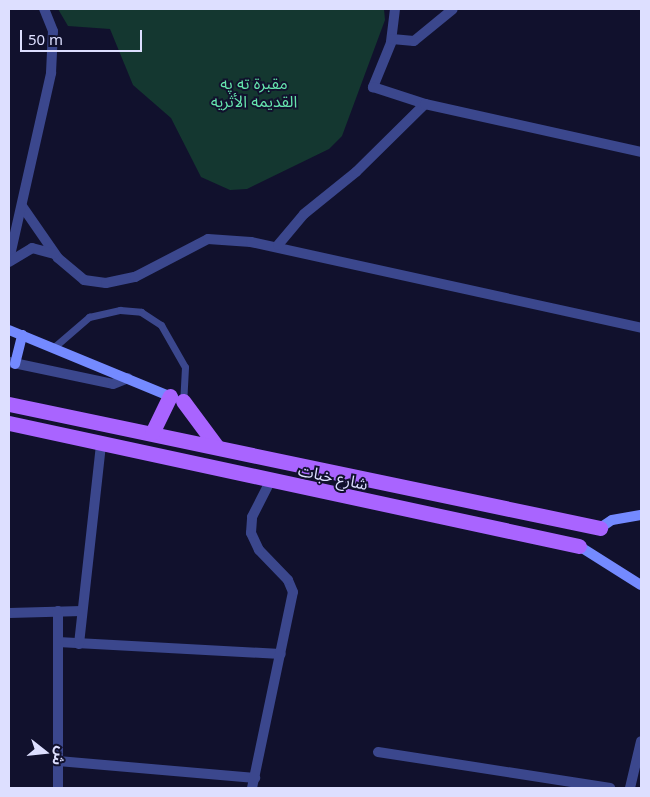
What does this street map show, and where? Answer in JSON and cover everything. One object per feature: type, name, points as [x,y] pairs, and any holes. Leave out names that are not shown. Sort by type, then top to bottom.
[{"type":"main road","points":[[9,330],[176,399],[218,447]]},
{"type":"main road","points":[[12,363],[22,335]]},
{"type":"main road","points":[[152,433],[176,399]]},
{"type":"main road","name":"شارع خبات","points":[[12,405],[600,528],[612,520],[641,515]]},
{"type":"main road","name":"شارع خبات","points":[[10,428],[101,444],[270,482],[579,546],[641,585]]},
{"type":"street","points":[[9,261],[54,50],[44,9]]},
{"type":"street","points":[[395,9],[392,39],[373,88],[425,104],[641,152]]},
{"type":"street","points":[[392,39],[414,41],[453,9]]},
{"type":"street","points":[[278,245],[304,214],[356,172],[425,104]]},
{"type":"street","points":[[22,206],[56,254],[84,280],[106,283],[135,277],[208,238],[278,245],[559,314],[641,328]]},
{"type":"street","points":[[9,261],[32,248],[56,254]]},
{"type":"street","points":[[12,363],[113,384],[128,378]]},
{"type":"street","points":[[78,644],[101,444]]},
{"type":"street","points":[[58,761],[254,783],[293,592],[288,580],[259,550],[251,525],[270,482]]},
{"type":"street","points":[[58,611],[58,788]]},
{"type":"street","points":[[9,613],[82,611]]},
{"type":"street","points":[[58,642],[281,654]]},
{"type":"street","points":[[630,788],[641,741]]},
{"type":"street","points":[[378,752],[610,788]]},
{"type":"lane","points":[[53,348],[89,317],[120,310],[141,312],[161,325],[184,367],[176,399]]},
{"type":"green space","name":"مقبرة ته په القديمه الأثريه","points":[[58,9],[384,9],[385,20],[342,136],[329,149],[247,189],[230,190],[201,177],[171,118],[133,85],[110,29],[68,26]]}]
